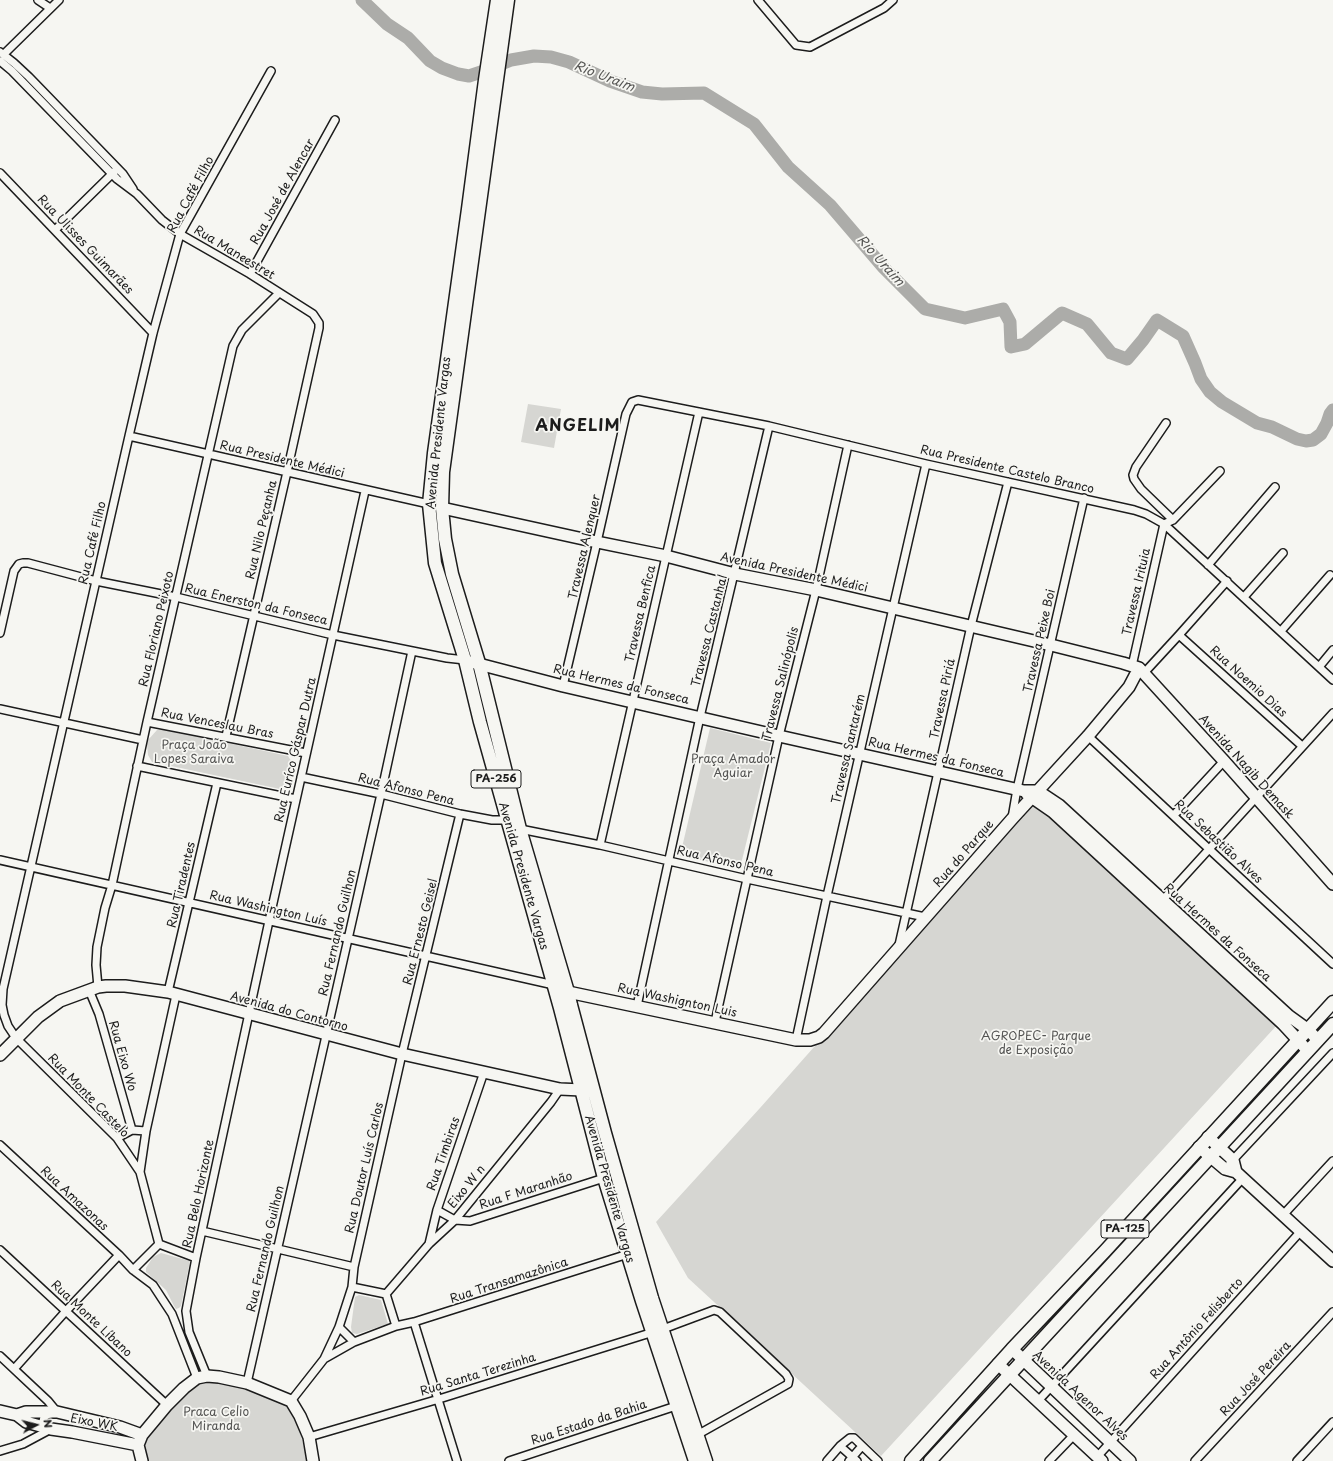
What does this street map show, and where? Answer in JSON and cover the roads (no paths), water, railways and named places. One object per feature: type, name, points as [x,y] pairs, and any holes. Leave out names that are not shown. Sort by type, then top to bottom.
[{"type":"main road","points":[[496,43],[497,0]]},
{"type":"main road","points":[[496,43],[508,0]]},
{"type":"main road","name":"Avenida Presidente Vargas","points":[[496,43],[470,234],[443,472],[442,508],[447,556],[479,663],[520,829],[568,992],[604,1178],[628,1254],[658,1330],[706,1461]]},
{"type":"main road","name":"Avenida Presidente Vargas","points":[[470,234],[434,453],[429,504],[435,563],[465,660],[480,722],[554,985],[652,1298],[676,1406],[695,1461]]},
{"type":"main road","name":"PA-125","points":[[916,1459],[998,1364],[1105,1251],[1333,1002]]},
{"type":"main road","name":"PA-125","points":[[930,1461],[1333,1024]]},
{"type":"main road","points":[[1158,1192],[1168,1202]]},
{"type":"main road","points":[[1105,1251],[1116,1260]]},
{"type":"street","points":[[38,0],[50,8]]},
{"type":"street","points":[[2,53],[60,0]]},
{"type":"street","points":[[758,0],[796,45],[810,47],[884,8],[893,0]]},
{"type":"street","name":"Rua Maneestret","points":[[2,53],[29,78],[115,172]]},
{"type":"street","name":"Rua Maneestret","points":[[0,61],[115,172],[162,220],[180,234],[250,274],[279,294],[313,314],[319,322],[319,328]]},
{"type":"street","name":"Rua Café Filho","points":[[16,1038],[8,1026],[4,1015],[2,1005],[3,989],[129,436],[180,234],[271,71]]},
{"type":"street","name":"Rua José de Alencar","points":[[250,274],[335,120]]},
{"type":"street","points":[[55,230],[115,172]]},
{"type":"street","name":"Rua Ulisses Guimarães","points":[[0,173],[154,333]]},
{"type":"street","name":"Rua Floriano Peixoto","points":[[93,988],[96,965],[96,948],[112,885],[137,766],[232,346],[242,330],[279,294]]},
{"type":"street","name":"Rua Nilo Peçanha","points":[[226,736],[319,328]]},
{"type":"street","name":"Rua Presidente Castelo Branco","points":[[626,414],[632,402],[638,400],[769,426],[926,464],[1084,498],[1140,512],[1156,518],[1333,680]]},
{"type":"street","name":"Travessa Benfica","points":[[600,845],[699,412]]},
{"type":"street","name":"Travessa Alenquer","points":[[563,686],[598,542],[626,414]]},
{"type":"street","points":[[1166,423],[1136,467],[1133,475],[1141,489],[1173,520]]},
{"type":"street","name":"Travessa Castanhal","points":[[637,1006],[700,718],[769,426]]},
{"type":"street","name":"Rua Presidente Médici","points":[[129,436],[365,491],[429,504]]},
{"type":"street","name":"Travessa Salinópolis","points":[[715,1022],[779,736],[816,590],[848,445]]},
{"type":"street","name":"Travessa Santarém","points":[[796,1040],[827,896],[926,464]]},
{"type":"street","points":[[1164,524],[1173,520],[1220,471]]},
{"type":"street","name":"Travessa Piriá","points":[[899,946],[971,626],[1008,482]]},
{"type":"street","points":[[1208,565],[1275,487]]},
{"type":"street","name":"Rua Euríco Gáspar Dutra","points":[[248,1014],[365,491]]},
{"type":"street","name":"Travessa Peixe Boi","points":[[1012,819],[1028,792],[1051,645],[1084,498]]},
{"type":"street","name":"Avenida Presidente Médici","points":[[442,508],[666,556],[735,574],[816,590],[1051,645],[1138,669]]},
{"type":"street","name":"Travessa Irituia","points":[[1138,669],[1164,524]]},
{"type":"street","points":[[1244,597],[1283,553]]},
{"type":"street","name":"Rua Enerston da Fonseca","points":[[0,633],[14,571],[19,564],[23,562],[96,581],[176,597],[334,634],[412,651],[465,660]]},
{"type":"street","points":[[1281,631],[1330,575]]},
{"type":"street","points":[[1138,669],[1179,635],[1226,582]]},
{"type":"street","name":"Rua Noemio Dias","points":[[1179,635],[1302,746]]},
{"type":"street","points":[[1319,667],[1333,650]]},
{"type":"street","name":"Rua Fernando Guilhon","points":[[247,1383],[381,794],[412,651]]},
{"type":"street","name":"Rua Hermes da Fonseca","points":[[465,660],[563,686],[1028,792]]},
{"type":"street","name":"Rua do Parque","points":[[796,1040],[814,1039],[824,1033],[1012,819],[1028,792],[1088,736],[1129,688],[1138,669]]},
{"type":"street","name":"Avenida Nagib Demask","points":[[1138,669],[1224,761],[1333,884]]},
{"type":"street","points":[[0,709],[143,740]]},
{"type":"street","points":[[1159,904],[1333,713]]},
{"type":"street","name":"Rua Venceslau Bras","points":[[147,722],[226,736],[306,753]]},
{"type":"street","name":"Rua Sebastião Alves","points":[[1088,736],[1333,964]]},
{"type":"street","points":[[1174,815],[1224,761]]},
{"type":"street","points":[[137,766],[296,800]]},
{"type":"street","name":"Rua Afonso Pena","points":[[301,777],[381,794],[460,814],[492,820],[507,820]]},
{"type":"street","name":"Rua Tiradentes","points":[[140,1172],[146,1132],[189,902],[217,783]]},
{"type":"street","points":[[1028,792],[1159,904],[1283,1024],[1308,1051]]},
{"type":"street","name":"Rua Ernesto Geisel","points":[[402,1054],[460,814]]},
{"type":"street","name":"Rua Afonso Pena","points":[[520,829],[600,845],[747,879],[925,917]]},
{"type":"street","name":"Rua Washington Luís","points":[[0,860],[554,985]]},
{"type":"street","name":"Rua Hermes da Fonseca","points":[[1159,904],[1289,1016],[1307,1029],[1318,1040]]},
{"type":"street","name":"Rua Washignton Luis","points":[[554,985],[568,992],[796,1040]]},
{"type":"street","name":"Avenida do Contorno","points":[[0,1056],[38,1017],[60,1001],[93,988],[125,986],[172,993],[402,1054],[560,1089],[587,1089]]},
{"type":"street","name":"Rua Eixo Wo","points":[[93,988],[132,1130]]},
{"type":"street","name":"Rua Belo Horizonte","points":[[202,1377],[189,1332],[186,1311],[248,1014]]},
{"type":"street","name":"Rua Monte Castelo","points":[[16,1038],[117,1138],[140,1172]]},
{"type":"street","points":[[1225,1169],[1333,1053]]},
{"type":"street","name":"Rua Doutor Luís Carlos","points":[[324,1359],[339,1327],[352,1287],[354,1267],[402,1054]]},
{"type":"street","name":"Rua Timbiras","points":[[429,1244],[437,1210],[484,1072]]},
{"type":"street","name":"Eixo W n","points":[[386,1294],[429,1244],[455,1220],[560,1089]]},
{"type":"street","points":[[117,1138],[132,1130],[146,1132]]},
{"type":"street","points":[[1208,1137],[1233,1160],[1240,1175]]},
{"type":"street","name":"Rua Amazonas","points":[[0,1145],[119,1255],[132,1270],[153,1285],[172,1314],[202,1377]]},
{"type":"street","points":[[1199,1147],[1225,1169],[1240,1175],[1333,1261]]},
{"type":"street","points":[[1283,1215],[1333,1161]]},
{"type":"street","points":[[140,1172],[159,1244]]},
{"type":"street","points":[[1038,1402],[1240,1175]]},
{"type":"street","name":"Rua F Maranhão","points":[[455,1220],[470,1221],[604,1178]]},
{"type":"street","points":[[437,1210],[455,1220]]},
{"type":"street","points":[[202,1231],[354,1267]]},
{"type":"street","name":"Rua Antônio Felisberto","points":[[1099,1459],[1110,1442],[1301,1231]]},
{"type":"street","points":[[159,1244],[196,1258]]},
{"type":"street","points":[[132,1270],[159,1244]]},
{"type":"street","name":"Rua Monte Líbano","points":[[0,1250],[167,1405]]},
{"type":"street","name":"Rua Transamazônica","points":[[324,1359],[354,1342],[396,1326],[414,1322],[628,1254]]},
{"type":"street","points":[[14,1369],[119,1255]]},
{"type":"street","points":[[352,1287],[386,1294],[396,1326]]},
{"type":"street","name":"Rua Santa Terezinha","points":[[309,1437],[439,1399],[658,1330],[714,1310],[720,1312],[786,1374],[788,1384],[697,1435]]},
{"type":"street","points":[[172,1314],[180,1314],[186,1311]]},
{"type":"street","name":"Rua José Pereira","points":[[1195,1461],[1333,1312]]},
{"type":"street","points":[[414,1322],[458,1461]]},
{"type":"street","points":[[339,1327],[354,1342]]},
{"type":"street","name":"Avenida Agenor Alves","points":[[1012,1349],[1130,1461]]},
{"type":"street","points":[[0,1356],[48,1401],[57,1412],[44,1417],[43,1421],[51,1429],[23,1444],[0,1451]]},
{"type":"street","points":[[291,1401],[324,1359]]},
{"type":"street","points":[[998,1364],[1099,1459]]},
{"type":"street","points":[[142,1461],[140,1440],[167,1405],[184,1388],[202,1377],[219,1377],[247,1383],[291,1401],[300,1416],[309,1437],[313,1461]]},
{"type":"street","name":"Rua Estado da Bahia","points":[[509,1461],[676,1406]]},
{"type":"street","points":[[0,1412],[17,1415]]},
{"type":"street","name":"Eixo WK","points":[[17,1415],[26,1412],[57,1412],[120,1427],[140,1440]]},
{"type":"street","name":"Eixo WK","points":[[17,1415],[26,1422],[51,1429],[140,1440]]},
{"type":"street","points":[[1297,1461],[1333,1422]]},
{"type":"street","points":[[1049,1461],[1074,1435]]},
{"type":"street","points":[[827,1461],[847,1439],[854,1438],[878,1461]]},
{"type":"street","points":[[840,1446],[853,1460],[862,1446]]},
{"type":"waterway","name":"Rio Uraim","points":[[362,0],[387,24],[408,38],[430,61],[442,68],[458,74],[469,76],[511,60],[534,56],[551,57],[569,62],[610,81],[642,92],[662,94],[704,93],[754,124],[788,167],[830,205],[884,268],[925,309],[965,318],[1003,309],[1010,322],[1011,347],[1025,344],[1062,313],[1087,324],[1111,353],[1127,359],[1157,320],[1183,336],[1201,379],[1210,392],[1222,402],[1257,423],[1272,427],[1297,439],[1306,441],[1313,440],[1321,434],[1333,410]]},
{"type":"district","name":"ANGELIM","points":[[578,427]]},
{"type":"park label","name":"Praça João Lopes Saraiva","points":[[194,753]]},
{"type":"park label","name":"Praça Amador Aguiar","points":[[733,767]]},
{"type":"park label","name":"AGROPEC- Parque de Exposição","points":[[1036,1044]]},
{"type":"park label","name":"Praca Celio Miranda","points":[[216,1420]]}]
